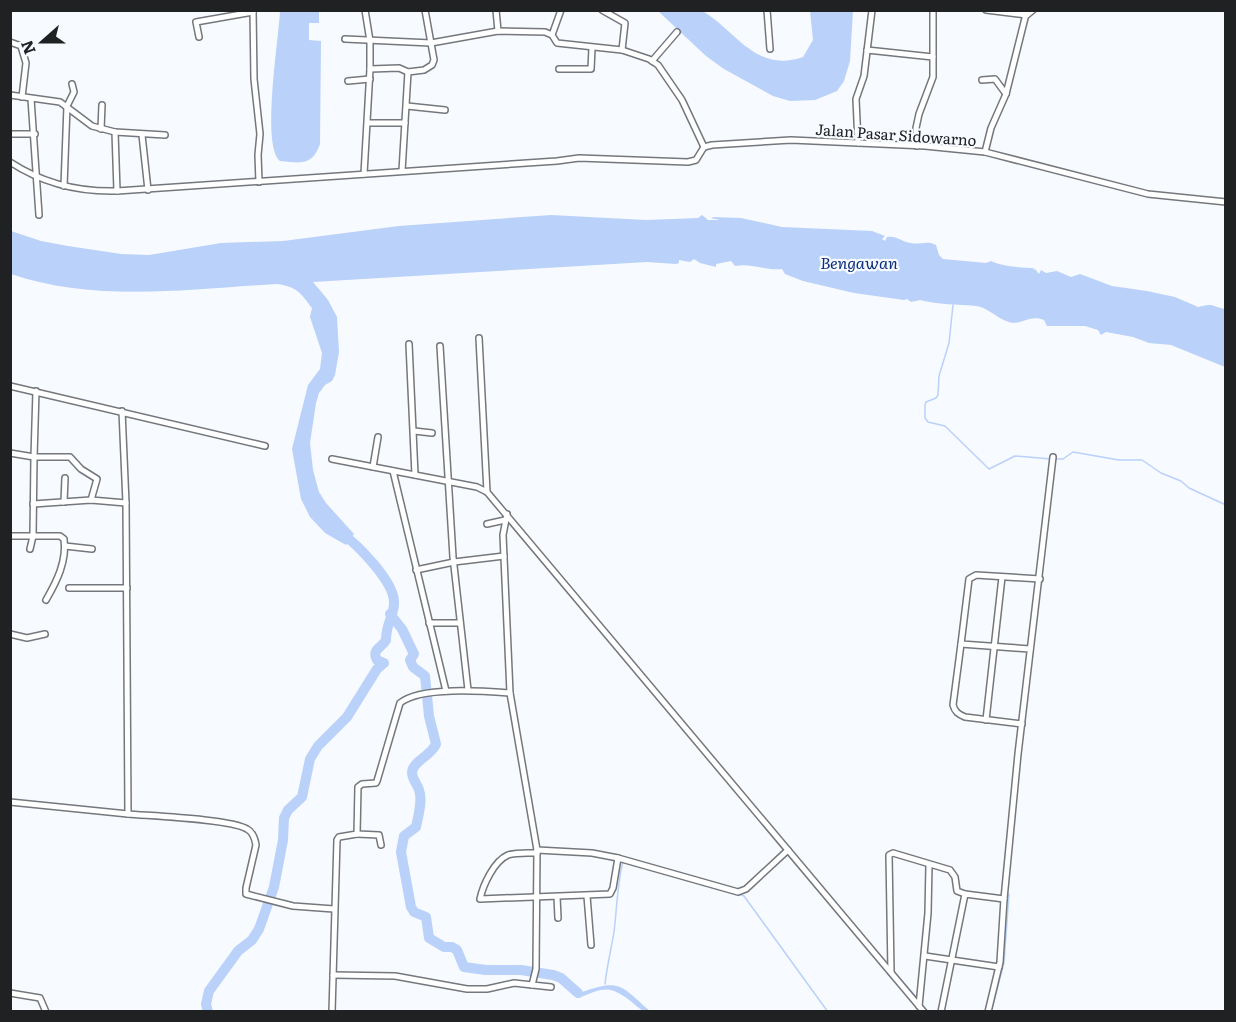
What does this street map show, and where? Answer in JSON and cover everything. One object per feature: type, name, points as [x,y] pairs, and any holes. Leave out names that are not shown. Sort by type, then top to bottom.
[{"type":"street","points":[[364,174],[370,80],[370,41],[365,10]]},
{"type":"street","points":[[370,69],[399,68],[408,72],[424,70],[432,65],[434,60],[425,10]]},
{"type":"street","points":[[496,10],[498,31]]},
{"type":"street","points":[[552,35],[561,10]]},
{"type":"street","points":[[602,10],[625,23],[622,50]]},
{"type":"street","points":[[767,10],[770,49]]},
{"type":"street","points":[[858,143],[856,99],[864,76],[872,10]]},
{"type":"street","points":[[917,146],[917,121],[933,76],[933,10]]},
{"type":"street","points":[[986,10],[1027,13],[1033,10]]},
{"type":"street","points":[[199,37],[196,21],[253,11],[254,79],[260,134],[259,182]]},
{"type":"street","points":[[985,152],[991,128],[1006,94],[1027,13]]},
{"type":"street","points":[[10,162],[36,176],[64,186],[91,191],[117,191],[579,158],[688,162],[696,160],[704,147],[675,89],[658,65],[622,50],[556,43],[552,35],[545,32],[498,31],[431,44],[345,39]]},
{"type":"street","points":[[652,61],[677,32]]},
{"type":"street","points":[[10,42],[21,46],[26,63],[22,97]]},
{"type":"street","points":[[559,69],[591,69],[592,48]]},
{"type":"street","points":[[867,50],[933,57]]},
{"type":"street","points":[[402,171],[408,72]]},
{"type":"street","points":[[982,80],[995,79],[1006,94]]},
{"type":"street","points":[[348,81],[370,80]]},
{"type":"street","points":[[64,186],[67,106],[74,92],[72,84]]},
{"type":"street","points":[[10,95],[60,102],[87,123],[101,129],[142,135],[165,135]]},
{"type":"street","points":[[31,99],[39,215]]},
{"type":"street","points":[[101,129],[102,105]]},
{"type":"street","points":[[406,106],[445,110]]},
{"type":"street","points":[[368,123],[405,123]]},
{"type":"street","points":[[115,132],[117,191]]},
{"type":"street","points":[[10,134],[35,134]]},
{"type":"street","points":[[142,135],[148,190]]},
{"type":"street","name":"Jalan Pasar Sidowarno","points":[[704,147],[791,140],[985,152],[1148,194],[1226,202]]},
{"type":"street","points":[[479,338],[487,492]]},
{"type":"street","points":[[409,344],[416,475]]},
{"type":"street","points":[[441,346],[454,562],[468,690]]},
{"type":"street","points":[[10,386],[265,446]]},
{"type":"street","points":[[30,549],[33,536],[36,391]]},
{"type":"street","points":[[122,411],[126,503],[128,814]]},
{"type":"street","points":[[414,431],[432,433]]},
{"type":"street","points":[[373,467],[378,437]]},
{"type":"street","points":[[10,453],[34,457],[70,457],[81,469],[97,479],[91,500]]},
{"type":"street","points":[[988,1011],[999,968],[1022,724],[1053,458]]},
{"type":"street","points":[[332,459],[477,487],[487,492],[924,1011]]},
{"type":"street","points":[[393,471],[446,691]]},
{"type":"street","points":[[64,502],[65,478]]},
{"type":"street","points":[[33,504],[91,500],[126,503]]},
{"type":"street","points":[[487,524],[506,517]]},
{"type":"street","points":[[506,517],[503,535],[510,693],[537,851],[536,969],[532,983]]},
{"type":"street","points":[[10,536],[63,537],[64,546],[57,581],[46,600]]},
{"type":"street","points":[[64,546],[92,549]]},
{"type":"street","points":[[416,570],[454,562],[504,556]]},
{"type":"street","points":[[1022,724],[964,717],[955,710],[953,705],[969,579],[976,575],[1040,579]]},
{"type":"street","points":[[986,720],[1002,577]]},
{"type":"street","points":[[69,588],[127,588]]},
{"type":"street","points":[[429,623],[460,623]]},
{"type":"street","points":[[10,634],[27,638],[45,634]]},
{"type":"street","points":[[961,644],[1030,649]]},
{"type":"street","points":[[357,834],[358,787],[362,784],[374,784],[377,781],[400,703],[409,698],[446,691],[510,693]]},
{"type":"street","points":[[10,802],[239,825],[248,829],[255,838],[256,845],[245,892],[249,896],[293,906],[334,909]]},
{"type":"street","points":[[332,1011],[337,840],[339,837],[357,834],[379,835],[381,845]]},
{"type":"street","points":[[618,859],[610,894],[480,899],[491,874],[504,858],[520,853],[537,851],[592,853],[618,859],[741,892],[789,850]]},
{"type":"street","points":[[891,972],[888,856],[892,853],[950,870],[954,873],[957,891],[1004,899]]},
{"type":"street","points":[[919,1006],[928,913],[928,865]]},
{"type":"street","points":[[942,1011],[965,894]]},
{"type":"street","points":[[587,896],[591,945]]},
{"type":"street","points":[[557,897],[558,918]]},
{"type":"street","points":[[925,956],[999,968]]},
{"type":"street","points":[[333,975],[394,976],[467,990],[487,989],[514,983],[532,983],[551,987]]},
{"type":"street","points":[[10,993],[34,995],[40,998],[46,1011]]},
{"type":"water","points":[[280,11],[319,11],[319,23],[309,23],[309,40],[321,41],[320,144],[313,156],[305,162],[280,161],[275,151],[272,135],[272,90]]},
{"type":"water","points":[[658,11],[704,12],[760,55],[772,60],[787,61],[803,57],[813,40],[810,11],[853,11],[850,61],[844,81],[837,91],[815,100],[790,101],[773,96],[724,69],[706,56]]},
{"type":"water","name":"Bengawan","points":[[551,215],[646,220],[698,218],[702,215],[708,220],[720,220],[711,218],[713,217],[741,218],[782,227],[872,231],[885,236],[882,239],[885,241],[887,237],[890,237],[911,243],[936,245],[943,259],[986,263],[991,261],[1034,268],[1033,270],[1035,269],[1039,274],[1041,270],[1046,273],[1057,271],[1071,277],[1080,274],[1112,286],[1175,297],[1198,307],[1210,305],[1225,309],[1225,367],[1171,345],[1149,343],[1133,337],[1106,332],[1101,335],[1098,330],[1085,326],[1047,326],[1044,320],[1034,318],[1013,323],[980,307],[920,300],[911,302],[907,299],[854,293],[803,281],[785,274],[782,269],[735,266],[731,261],[716,264],[716,267],[694,259],[690,262],[679,260],[676,264],[647,262],[313,282],[328,300],[337,317],[339,352],[335,375],[319,393],[316,403],[310,443],[313,470],[319,492],[326,503],[354,534],[346,545],[325,533],[310,517],[301,499],[292,449],[308,385],[320,369],[322,353],[310,317],[312,308],[298,291],[277,284],[177,291],[109,291],[43,283],[11,274],[11,231],[41,241],[68,246],[121,254],[149,255],[221,243],[283,241],[399,226]]},
{"type":"water","points":[[569,983],[582,992],[605,986],[620,987],[650,1011],[641,1009],[613,991],[601,990],[579,998],[565,987]]},
{"type":"waterway","points":[[953,305],[949,343],[939,376],[938,395],[926,402],[925,418],[928,422],[945,426],[989,469],[1015,456],[1051,459]]},
{"type":"waterway","points":[[1056,459],[1063,459],[1073,452],[1119,460],[1142,460],[1161,473],[1226,505]]},
{"type":"waterway","points":[[208,1012],[206,1004],[209,991],[238,951],[252,940],[259,929],[274,887],[283,840],[284,818],[288,810],[302,797],[310,759],[318,746],[347,717],[377,669],[384,663],[377,660],[375,653],[386,640],[394,608],[393,594],[374,564],[341,533]]},
{"type":"waterway","points":[[390,614],[402,629],[414,654],[410,660],[413,667],[425,676],[429,716],[436,744],[415,765],[412,772],[420,794],[420,808],[416,827],[404,836],[401,852],[411,907],[414,912],[426,917],[429,938],[444,947],[457,950],[464,967],[486,970],[521,970],[553,975],[561,978],[578,993]]},
{"type":"waterway","points":[[605,984],[623,861]]},
{"type":"waterway","points":[[739,894],[744,896],[828,1012]]},
{"type":"waterway","points":[[991,1012],[1004,963],[1009,894]]},
{"type":"waterway","points":[[893,968],[918,999]]},
{"type":"waterway","points":[[921,1003],[928,1012]]}]
